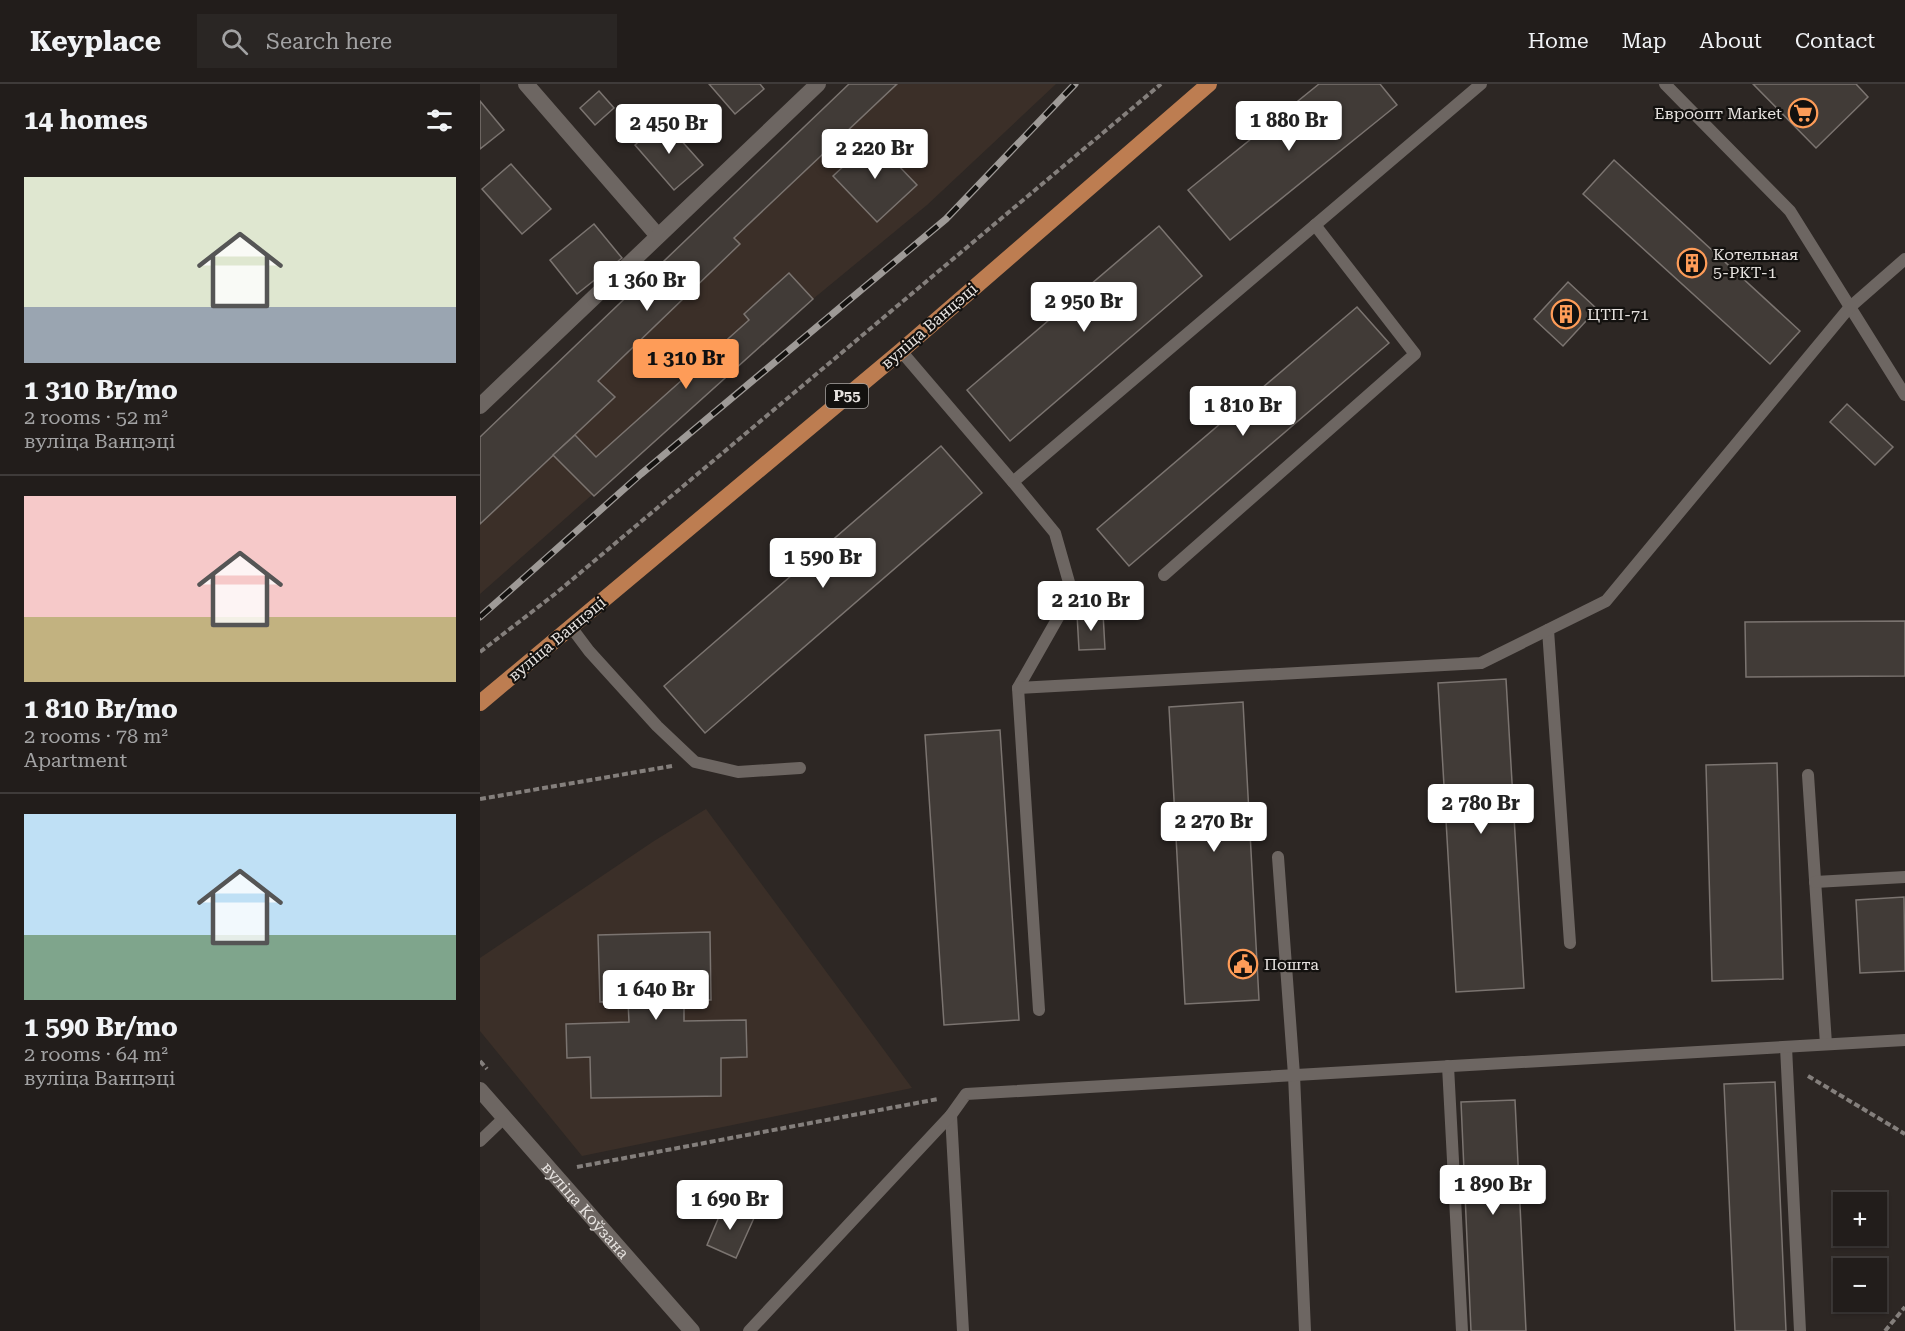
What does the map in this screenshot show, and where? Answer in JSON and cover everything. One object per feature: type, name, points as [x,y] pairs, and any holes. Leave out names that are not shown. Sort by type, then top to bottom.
[{"type":"main road","name":"вуліца Ванцэці","points":[[480,703],[901,351],[1209,84]]},
{"type":"street","points":[[526,84],[658,236]]},
{"type":"street","points":[[480,406],[818,84]]},
{"type":"street","name":"вуліца Коўзана","points":[[480,1090],[692,1331]]},
{"type":"lane","points":[[1013,482],[1481,84]]},
{"type":"lane","points":[[1665,84],[1790,211],[1905,395]]},
{"type":"lane","points":[[1164,575],[1415,354],[1315,225]]},
{"type":"lane","points":[[1017,688],[1481,663],[1606,601],[1849,308],[1905,259]]},
{"type":"lane","points":[[901,351],[1055,533],[1072,593],[1017,688],[1038,1010]]},
{"type":"lane","points":[[571,627],[589,651],[657,726],[695,762],[738,772],[800,768]]},
{"type":"lane","points":[[1548,630],[1570,943]]},
{"type":"lane","points":[[1808,775],[1826,1044]]},
{"type":"lane","points":[[1278,857],[1293,1075],[1305,1331]]},
{"type":"lane","points":[[1815,882],[1905,877]]},
{"type":"lane","points":[[749,1331],[951,1115],[966,1094],[1905,1040]]},
{"type":"lane","points":[[1786,1047],[1800,1331]]},
{"type":"lane","points":[[1448,1066],[1462,1331]]},
{"type":"lane","points":[[951,1115],[963,1331]]},
{"type":"lane","points":[[480,1141],[505,1117]]},
{"type":"path","points":[[480,652],[555,594],[1161,84]]},
{"type":"path","points":[[480,799],[695,762]]},
{"type":"path","points":[[1787,1064],[1905,1134]]},
{"type":"path","points":[[553,1172],[966,1094]]},
{"type":"path","points":[[1885,1331],[1905,1307]]},
{"type":"shaded area","points":[[849,84],[1056,84],[927,205],[813,299],[480,594],[480,438]]},
{"type":"shaded area","points":[[706,809],[912,1088],[582,1156],[480,1031],[480,958],[654,841]]},
{"type":"building","points":[[709,84],[760,84],[764,89],[735,114]]},
{"type":"building","points":[[849,84],[897,84],[734,238],[740,244],[598,381],[615,397],[480,524],[480,437]]},
{"type":"building","points":[[1319,84],[1380,84],[1397,105],[1230,240],[1188,190]]},
{"type":"building","points":[[1753,84],[1856,84],[1868,97],[1816,148]]},
{"type":"building","points":[[599,91],[614,108],[595,125],[580,108]]},
{"type":"building","points":[[480,101],[504,130],[480,149]]},
{"type":"building","points":[[663,120],[703,165],[674,190],[635,145]]},
{"type":"building","points":[[873,139],[917,185],[877,222],[833,176]]},
{"type":"building","name":"Котельная 5-РКТ-1","points":[[1614,160],[1800,331],[1770,364],[1583,194]]},
{"type":"building","points":[[511,164],[551,209],[522,234],[482,189]]},
{"type":"building","points":[[594,224],[622,258],[577,294],[550,260]]},
{"type":"building","points":[[1159,226],[1202,276],[1010,441],[967,390]]},
{"type":"building","points":[[789,273],[813,299],[594,496],[553,455],[575,435],[596,457],[749,320],[744,314]]},
{"type":"building","name":"ЦТП-71","points":[[1568,282],[1597,309],[1563,346],[1534,319]]},
{"type":"building","points":[[1357,307],[1389,343],[1129,566],[1097,529]]},
{"type":"building","points":[[1847,404],[1893,447],[1875,465],[1830,422]]},
{"type":"building","points":[[941,446],[982,493],[705,733],[664,686]]},
{"type":"building","points":[[1103,613],[1105,649],[1079,650],[1077,614]]},
{"type":"building","points":[[1905,621],[1905,676],[1746,677],[1745,622]]},
{"type":"building","points":[[1506,679],[1524,988],[1456,992],[1438,683]]},
{"type":"building","points":[[1243,702],[1259,1000],[1185,1004],[1169,707]]},
{"type":"building","points":[[1000,730],[1019,1020],[944,1025],[925,735]]},
{"type":"building","points":[[1777,763],[1783,979],[1712,981],[1706,765]]},
{"type":"building","points":[[1904,897],[1905,971],[1860,973],[1856,900]]},
{"type":"building","points":[[710,932],[711,1000],[684,1000],[684,1021],[746,1020],[747,1057],[721,1058],[721,1096],[591,1098],[590,1057],[567,1058],[566,1024],[629,1022],[628,1001],[600,1002],[598,935]]},
{"type":"building","points":[[1775,1082],[1786,1331],[1735,1331],[1724,1084]]},
{"type":"building","points":[[1515,1100],[1526,1331],[1471,1331],[1461,1102]]},
{"type":"building","points":[[724,1205],[754,1218],[736,1258],[707,1245]]},
{"type":"railway","points":[[480,617],[641,474],[946,219],[1075,84]]},
{"type":"place","name":"Евроопт Market","points":[[1803,113]]},
{"type":"place","name":"Котельная 5-РКТ-1","points":[[1692,263]]},
{"type":"place","name":"ЦТП-71","points":[[1566,314]]},
{"type":"place","name":"Пошта","points":[[1243,964]]}]
